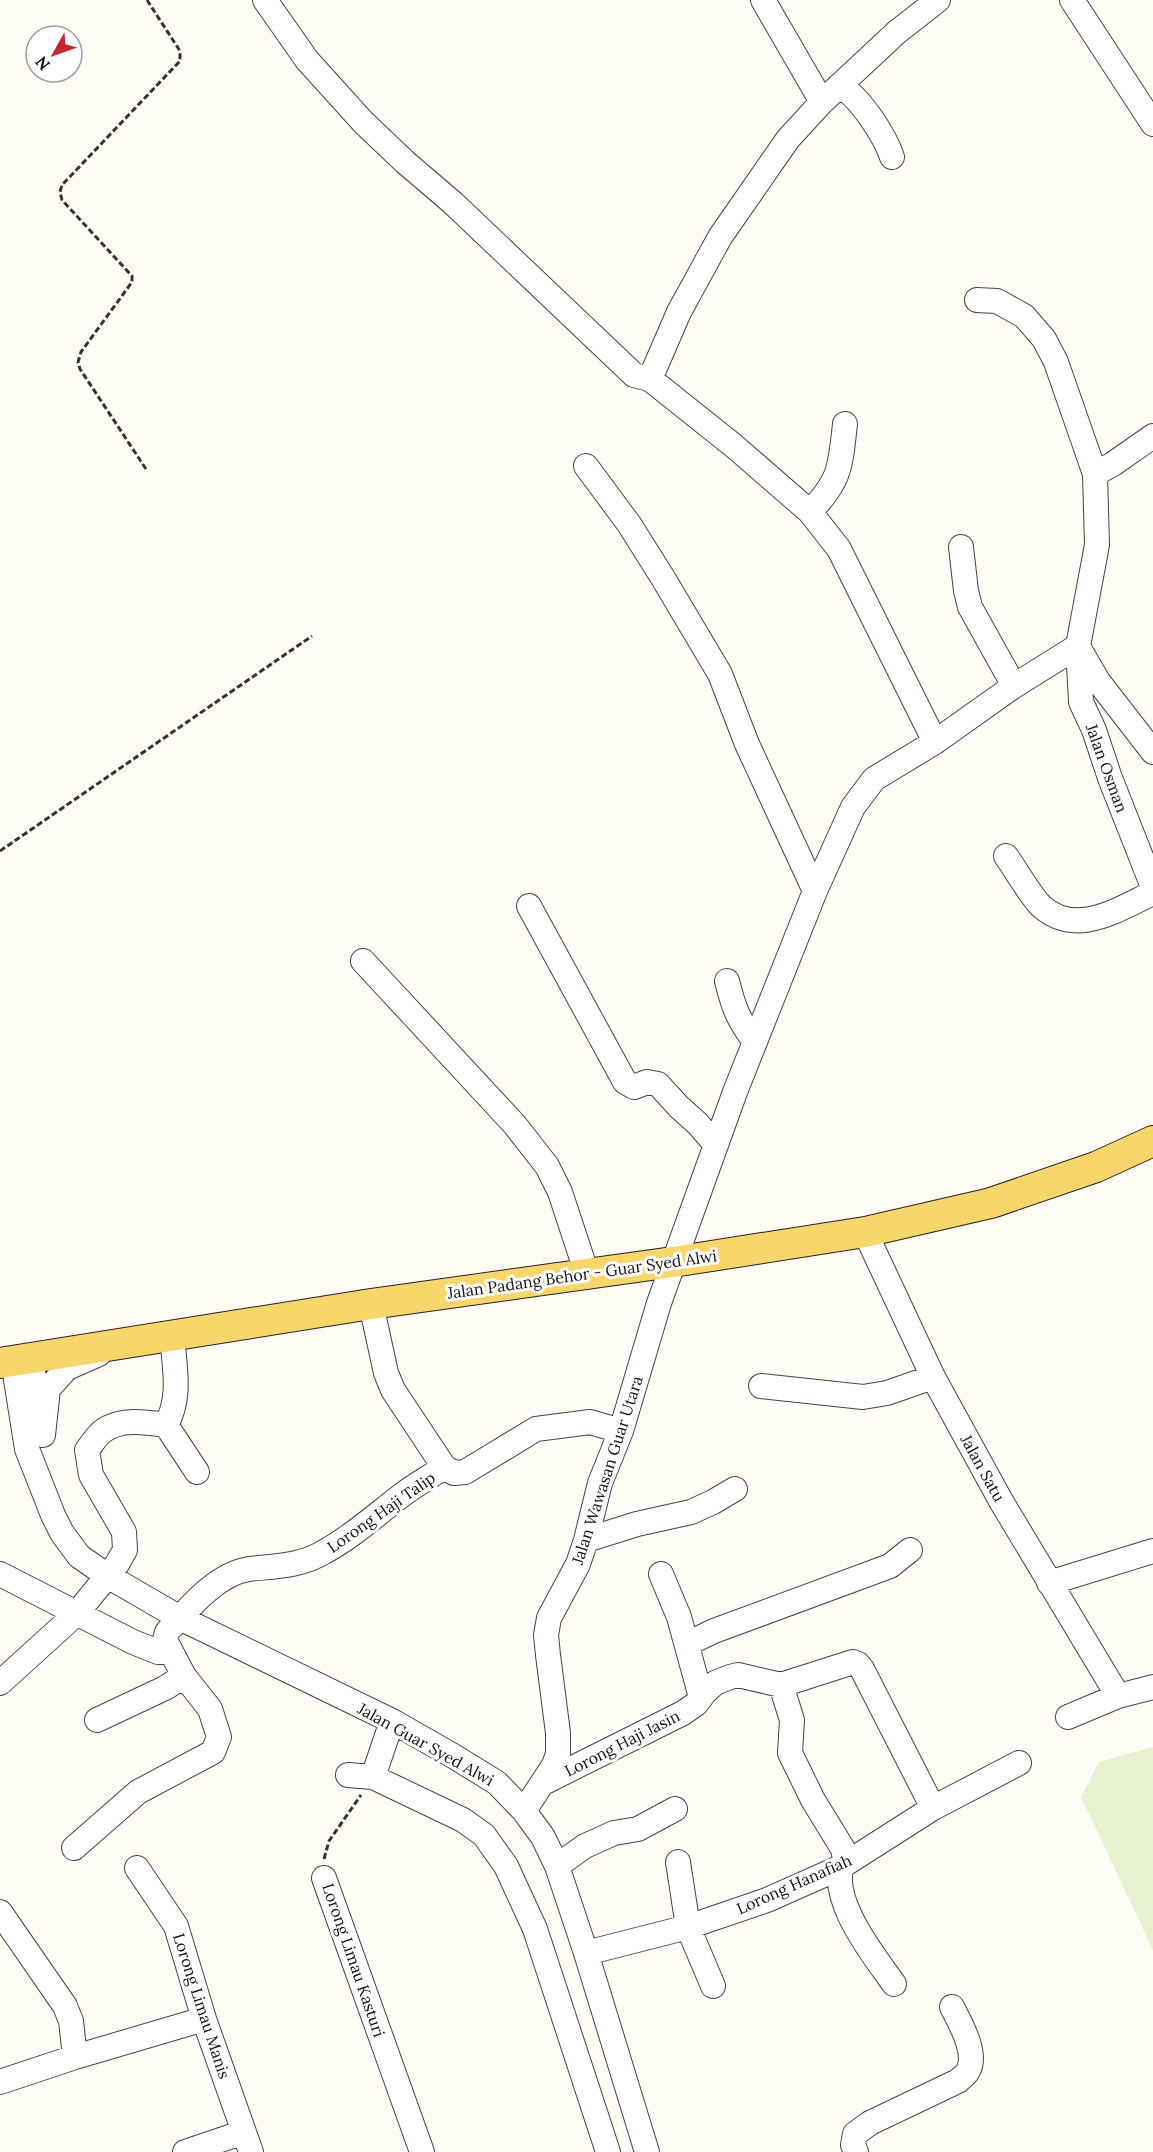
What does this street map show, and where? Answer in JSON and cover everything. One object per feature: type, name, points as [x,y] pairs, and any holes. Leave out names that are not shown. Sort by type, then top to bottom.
[{"type":"main road","name":"Jalan Padang Behor - Guar Syed Alwi","points":[[15,1361],[371,1304],[673,1262],[865,1232],[991,1203],[1096,1167],[1153,1141]]},
{"type":"street","points":[[265,0],[307,60],[363,122],[405,162],[453,203],[634,375],[650,379],[734,446],[810,512],[839,549],[935,742]]},
{"type":"street","points":[[763,0],[830,94]]},
{"type":"street","points":[[650,379],[679,312],[720,237],[788,139],[830,94],[897,32],[938,0]]},
{"type":"street","points":[[1072,0],[1153,124]]},
{"type":"street","points":[[830,94],[848,90],[888,145],[892,157]]},
{"type":"street","name":"Jalan Osman","points":[[977,300],[997,301],[1024,316],[1044,339],[1056,362],[1095,474],[1097,545],[1078,646],[1081,702],[1094,730],[1110,778],[1153,887]]},
{"type":"street","points":[[810,512],[828,493],[840,471],[846,424]]},
{"type":"street","points":[[1095,474],[1153,436]]},
{"type":"street","points":[[586,466],[646,551],[720,674],[747,744],[815,891]]},
{"type":"street","points":[[961,547],[970,608],[1014,686]]},
{"type":"street","points":[[1078,646],[1098,681],[1153,752]]},
{"type":"street","name":"Jalan Wawasan Guar Utara","points":[[524,1811],[543,1783],[558,1754],[558,1733],[546,1635],[549,1618],[578,1564],[600,1483],[621,1431],[659,1303],[716,1145],[815,891],[853,807],[874,779],[935,742],[1014,686],[1078,646]]},
{"type":"street","points":[[1006,856],[1041,906],[1064,920],[1090,921],[1153,893]]},
{"type":"street","points":[[529,906],[625,1083],[634,1087],[647,1082],[658,1084],[716,1145]]},
{"type":"street","points":[[363,961],[515,1125],[547,1166],[560,1191],[587,1274]]},
{"type":"street","points":[[727,981],[734,1009],[755,1042]]},
{"type":"street","name":"Jalan Satu","points":[[865,1232],[933,1377],[1001,1501],[1118,1696]]},
{"type":"street","points":[[371,1304],[386,1373],[393,1390],[444,1467]]},
{"type":"street","points":[[166,1425],[176,1399],[172,1335]]},
{"type":"street","points":[[35,1442],[48,1389],[67,1368],[115,1346]]},
{"type":"street","name":"Jalan Guar Syed Alwi","points":[[15,1361],[35,1442],[39,1477],[62,1533],[79,1556],[106,1575],[180,1618],[392,1721],[497,1782],[524,1811],[543,1837],[557,1866],[647,2152]]},
{"type":"street","points":[[761,1386],[863,1397],[887,1393],[933,1377]]},
{"type":"street","points":[[0,1396],[35,1442]]},
{"type":"street","points":[[0,1683],[77,1612],[117,1564],[125,1550],[124,1532],[91,1475],[87,1450],[102,1431],[122,1423],[144,1421],[166,1425],[197,1472]]},
{"type":"street","name":"Lorong Haji Talip","points":[[171,1652],[165,1640],[167,1632],[210,1589],[233,1574],[247,1569],[307,1561],[326,1551],[444,1467],[454,1473],[465,1472],[536,1429],[590,1422],[621,1431]]},
{"type":"street","points":[[586,1540],[637,1524],[691,1512],[735,1489]]},
{"type":"street","points":[[687,1644],[714,1631],[890,1566],[910,1550]]},
{"type":"street","points":[[1049,1583],[1153,1551]]},
{"type":"street","points":[[0,1574],[158,1652],[171,1652],[184,1676],[210,1709],[219,1737],[213,1752],[138,1792],[74,1848]]},
{"type":"street","points":[[661,1574],[679,1617],[701,1697]]},
{"type":"street","points":[[894,1984],[857,1931],[843,1896],[839,1868],[845,1859],[843,1850],[813,1800],[790,1753],[792,1720],[781,1685],[853,1662],[858,1664],[933,1808]]},
{"type":"street","name":"Lorong Haji Jasin","points":[[543,1783],[683,1713],[696,1704],[715,1683],[738,1675],[781,1685]]},
{"type":"street","points":[[97,1720],[165,1688],[184,1676]]},
{"type":"street","points":[[1068,1717],[1118,1696],[1153,1687]]},
{"type":"street","points":[[374,1776],[392,1721]]},
{"type":"street","name":"Lorong Hanafiah","points":[[586,1953],[688,1927],[767,1900],[839,1868],[933,1808],[1019,1763]]},
{"type":"street","points":[[348,1775],[374,1776],[463,1820],[484,1835],[506,1866],[535,1929],[608,2152]]},
{"type":"street","points":[[557,1866],[585,1846],[614,1833],[638,1828],[675,1809]]},
{"type":"street","points":[[678,1862],[688,1927],[713,1986]]},
{"type":"street","name":"Lorong Limau Manis","points":[[137,1868],[176,1926],[204,2019],[247,2142]]},
{"type":"street","name":"Lorong Limau Kasturi","points":[[324,1878],[422,2152]]},
{"type":"street","points":[[0,1912],[65,2006],[71,2022],[75,2057]]},
{"type":"street","points":[[856,2152],[855,2134],[870,2123],[958,2081],[968,2072],[971,2061],[968,2039],[952,2007]]},
{"type":"street","points":[[0,2082],[204,2019]]},
{"type":"street","points":[[584,2078],[619,2063]]},
{"type":"street","points":[[185,2152],[247,2142]]},
{"type":"path","points":[[146,469],[80,369],[78,362],[81,352],[132,282],[132,276],[62,200],[60,192],[62,185],[180,61],[180,51],[147,0]]},
{"type":"path","points":[[0,851],[312,636]]},
{"type":"path","name":"Lorong Limau Kasturi","points":[[324,1878],[324,1853],[329,1841],[374,1776]]},
{"type":"green space","points":[[1153,1747],[1153,1950],[1081,1797],[1099,1762]]}]
